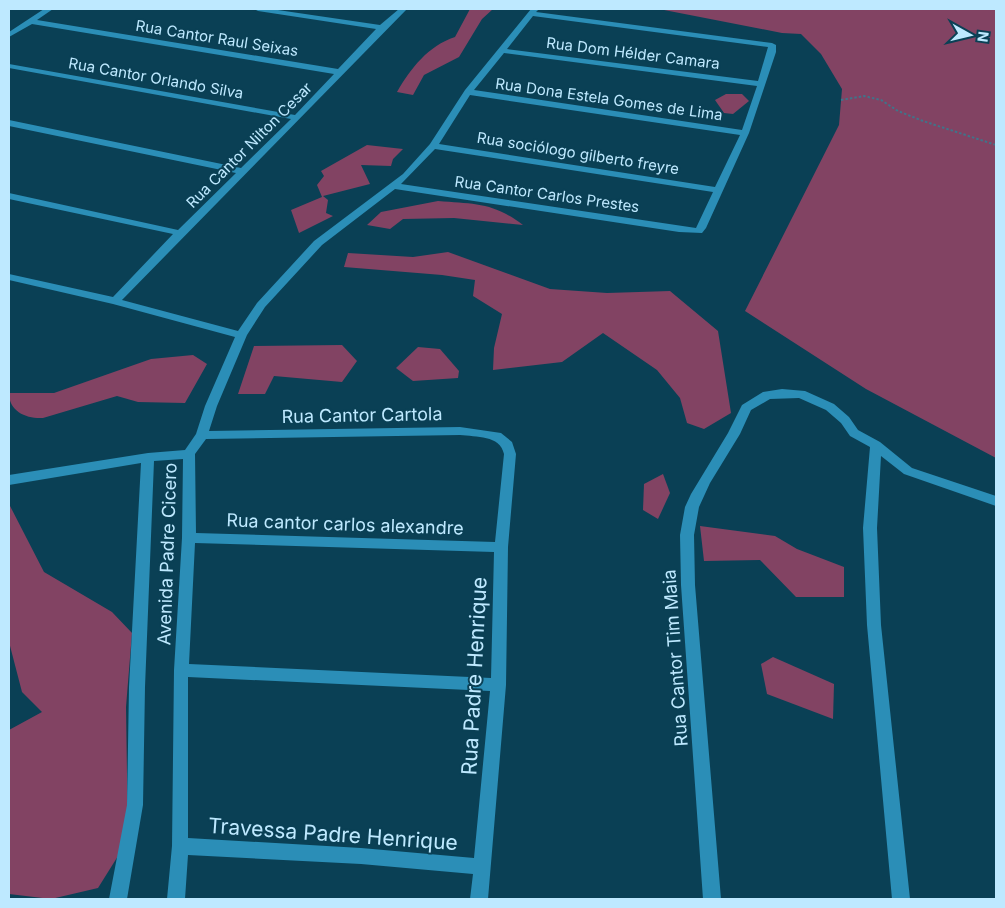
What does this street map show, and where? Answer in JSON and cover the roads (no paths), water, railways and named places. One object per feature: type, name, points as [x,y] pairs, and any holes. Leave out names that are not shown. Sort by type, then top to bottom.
[{"type":"street","points":[[9,34],[48,9]]},
{"type":"street","points":[[258,9],[382,28]]},
{"type":"street","name":"Rua Cantor Nilton Cesar","points":[[115,302],[180,233],[297,118],[382,28],[404,9]]},
{"type":"street","points":[[534,11],[772,45],[772,52],[745,133],[719,190]]},
{"type":"street","name":"Avenida Padre Cicero","points":[[176,899],[180,846],[181,670],[189,538],[189,454],[202,435],[210,406],[241,335],[260,305],[318,243],[406,176],[433,146],[468,92],[500,50],[534,11]]},
{"type":"street","name":"Rua Cantor Raul Seixas","points":[[30,21],[340,72]]},
{"type":"street","name":"Rua Dom Hélder Camara","points":[[500,50],[762,84]]},
{"type":"street","name":"Rua Cantor Orlando Silva","points":[[9,66],[297,118]]},
{"type":"street","name":"Rua Dona Estela Gomes de Lima","points":[[468,92],[745,133]]},
{"type":"street","points":[[9,123],[242,171]]},
{"type":"street","name":"Rua sociólogo gilberto freyre","points":[[433,146],[719,190]]},
{"type":"street","name":"Rua Cantor Carlos Prestes","points":[[393,186],[698,231],[704,224],[719,190]]},
{"type":"street","points":[[9,196],[180,233]]},
{"type":"street","points":[[9,276],[241,335]]},
{"type":"street","name":"Rua Cantor Tim Maia","points":[[712,899],[697,718],[688,538],[692,508],[701,488],[740,427],[746,408],[768,395],[782,393],[801,394],[830,407],[845,420],[854,433],[876,445],[908,471],[996,501]]},
{"type":"street","name":"Rua Cantor Cartola","points":[[202,435],[460,432],[496,436],[508,445],[510,454]]},
{"type":"street","points":[[876,445],[870,528],[874,625],[901,899]]},
{"type":"street","points":[[9,480],[148,457],[189,454]]},
{"type":"street","name":"Rua Padre Henrique","points":[[479,899],[498,685],[501,547],[510,454]]},
{"type":"street","name":"Avenida Padre Cicero","points":[[118,899],[135,806],[137,687],[148,457]]},
{"type":"street","name":"Rua cantor carlos alexandre","points":[[189,538],[501,547]]},
{"type":"street","points":[[181,670],[498,685]]},
{"type":"street","name":"Travessa Padre Henrique","points":[[180,846],[361,856],[482,867]]}]
